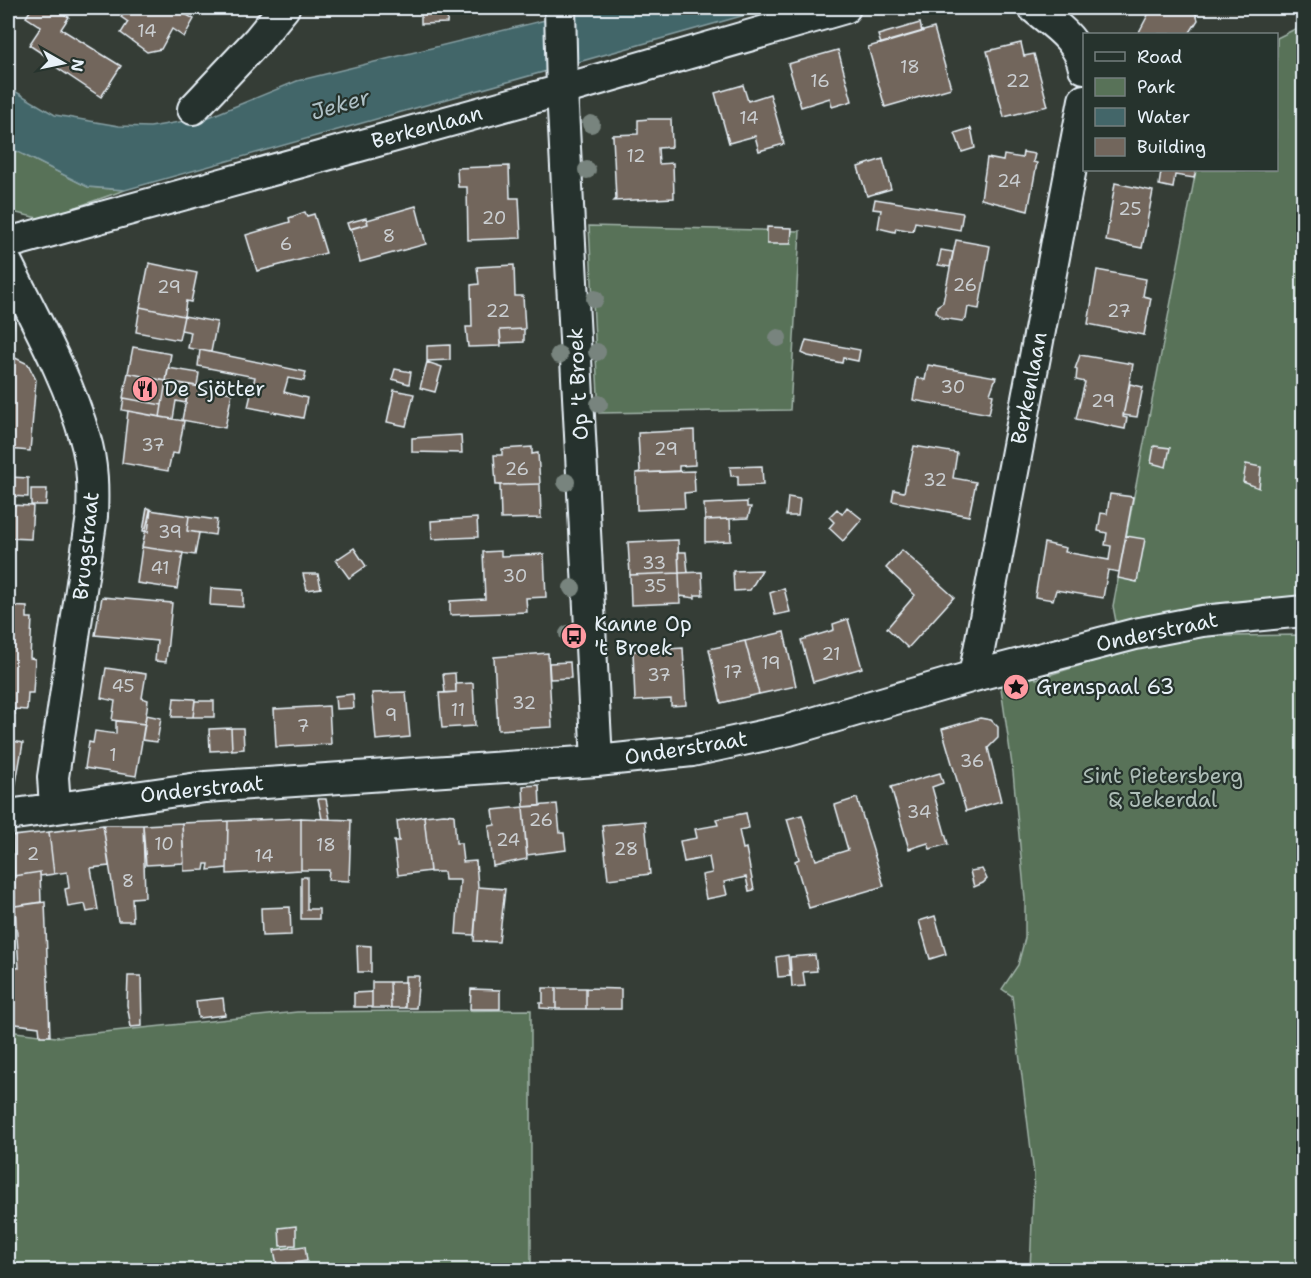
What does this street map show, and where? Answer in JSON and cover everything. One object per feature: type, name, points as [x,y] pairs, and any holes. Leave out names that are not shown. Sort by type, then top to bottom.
[{"type":"street","points":[[193,110],[258,40],[284,8]]},
{"type":"street","name":"Berkenlaan","points":[[8,243],[562,82],[845,8]]},
{"type":"street","points":[[1034,8],[1071,38],[1081,54],[1083,63]]},
{"type":"street","name":"Op 't Broek","points":[[560,11],[597,761]]},
{"type":"street","name":"Berkenlaan","points":[[974,676],[1083,105]]},
{"type":"street","name":"Brugstraat","points":[[8,265],[74,405],[86,440],[93,482],[92,516],[53,777],[55,807]]},
{"type":"street","name":"Onderstraat","points":[[8,815],[205,786],[597,761],[692,751],[789,730],[974,676],[1135,634],[1202,621],[1304,611]]},
{"type":"green space","points":[[1303,25],[1303,602],[1117,627],[1113,606],[1196,171],[1278,171],[1278,38]]},
{"type":"green space","points":[[8,147],[88,187],[125,190],[42,219],[8,211]]},
{"type":"green space","points":[[589,226],[800,231],[790,410],[599,413]]},
{"type":"green space","name":"Sint Pietersberg & Jekerdal","points":[[1303,635],[1303,1270],[1030,1270],[1034,1174],[1012,996],[1002,989],[1018,965],[1025,938],[1025,899],[1013,772],[1000,681],[1035,670],[1036,679],[1172,637]]},
{"type":"green space","points":[[531,1010],[531,1270],[8,1270],[8,1031],[56,1037],[297,1012]]},
{"type":"water","name":"Jeker","points":[[594,8],[770,8],[125,190],[88,187],[8,147],[8,87],[55,115],[119,126],[150,127],[209,117],[297,81]]},
{"type":"building","points":[[32,8],[54,8],[69,17],[61,29],[121,66],[101,97],[53,65],[55,62],[29,45],[41,27],[26,17]]},
{"type":"building","points":[[128,8],[175,8],[194,19],[184,37],[172,29],[161,49],[147,52],[121,33],[128,22],[121,17]]},
{"type":"building","points":[[421,8],[482,8],[482,11],[448,13],[447,23],[421,24]]},
{"type":"building","points":[[1146,8],[1194,8],[1198,20],[1190,33],[1139,33],[1148,15]]},
{"type":"building","points":[[920,23],[922,32],[881,44],[878,35]]},
{"type":"building","points":[[934,28],[951,88],[885,107],[868,47]]},
{"type":"building","points":[[1021,43],[1024,56],[1034,54],[1048,106],[1004,117],[987,51]]},
{"type":"building","points":[[838,50],[852,101],[832,107],[830,98],[801,107],[788,64]]},
{"type":"building","points":[[743,85],[748,101],[770,94],[784,144],[759,151],[755,136],[729,143],[715,93]]},
{"type":"building","points":[[671,119],[672,147],[658,148],[659,164],[673,163],[674,198],[614,201],[616,199],[613,136],[611,135],[638,134],[638,120]]},
{"type":"building","points":[[971,128],[975,148],[962,152],[955,133]]},
{"type":"building","points":[[1023,152],[1035,154],[1033,162],[1037,163],[1028,211],[981,199],[987,158],[1003,161],[1004,155],[1022,158]]},
{"type":"building","points":[[883,159],[891,189],[867,196],[858,167]]},
{"type":"building","points":[[509,166],[510,198],[519,198],[521,238],[468,240],[467,187],[458,187],[457,168]]},
{"type":"building","points":[[1154,171],[1196,171],[1194,178],[1175,175],[1173,188],[1159,185],[1161,172]]},
{"type":"building","points":[[1115,183],[1153,191],[1142,248],[1106,241]]},
{"type":"building","points":[[875,199],[963,213],[960,230],[915,222],[913,231],[896,228],[895,232],[878,228],[881,210],[873,209]]},
{"type":"building","points":[[416,206],[426,244],[360,262],[351,229],[368,224],[367,220]]},
{"type":"building","points":[[305,212],[307,216],[314,214],[326,253],[257,271],[246,235],[290,222],[289,218]]},
{"type":"building","points":[[366,218],[368,224],[349,229],[347,223]]},
{"type":"building","points":[[767,227],[792,228],[791,244],[767,244]]},
{"type":"building","points":[[956,240],[990,246],[979,309],[968,307],[966,319],[962,321],[942,318],[936,312],[937,306],[943,302]]},
{"type":"building","points":[[941,250],[953,252],[950,267],[938,265]]},
{"type":"building","points":[[149,263],[197,273],[191,302],[186,301],[184,316],[140,307]]},
{"type":"building","points":[[514,265],[515,296],[523,296],[525,329],[500,330],[501,346],[468,347],[466,327],[472,327],[471,285],[479,284],[477,267]]},
{"type":"building","points":[[1097,270],[1146,279],[1143,296],[1151,298],[1144,335],[1088,324]]},
{"type":"building","points":[[140,307],[184,316],[179,340],[136,332]]},
{"type":"building","points":[[8,308],[14,321],[11,356],[28,364],[36,380],[30,451],[8,449]]},
{"type":"building","points":[[184,316],[217,322],[211,352],[188,348],[191,332],[181,330]]},
{"type":"building","points":[[524,329],[524,342],[501,343],[500,330]]},
{"type":"building","points":[[806,340],[860,350],[858,361],[843,358],[842,363],[808,356],[802,353]]},
{"type":"building","points":[[450,345],[450,360],[427,361],[427,346]]},
{"type":"building","points":[[133,347],[171,354],[166,381],[128,373]]},
{"type":"building","points":[[200,350],[306,372],[304,381],[288,378],[284,392],[307,398],[303,418],[248,407],[255,377],[198,366]]},
{"type":"building","points":[[1080,355],[1133,364],[1123,417],[1127,418],[1125,429],[1076,419],[1085,382],[1076,380],[1077,370],[1075,369]]},
{"type":"building","points":[[427,362],[442,367],[435,392],[420,388]]},
{"type":"building","points":[[928,365],[996,377],[990,394],[993,395],[989,414],[913,400],[917,378],[925,380]]},
{"type":"building","points":[[168,368],[199,373],[197,386],[166,381]]},
{"type":"building","points":[[395,369],[411,372],[409,384],[392,379]]},
{"type":"building","name":"De Sjötter","points":[[128,373],[166,381],[162,405],[123,398]]},
{"type":"building","points":[[166,381],[189,385],[186,403],[176,401],[173,419],[160,417]]},
{"type":"building","points":[[1130,384],[1143,387],[1137,417],[1123,415]]},
{"type":"building","points":[[189,385],[232,393],[225,428],[182,420]]},
{"type":"building","points":[[394,390],[414,394],[406,426],[387,422]]},
{"type":"building","points":[[124,398],[162,405],[160,417],[122,410]]},
{"type":"building","points":[[128,411],[184,421],[178,454],[172,453],[168,471],[122,463]]},
{"type":"building","points":[[694,430],[695,465],[679,466],[679,471],[636,473],[640,472],[638,433]]},
{"type":"building","points":[[461,435],[462,453],[412,452],[412,438]]},
{"type":"building","points":[[914,446],[957,453],[953,478],[976,482],[969,516],[892,501],[894,490],[904,492]]},
{"type":"building","points":[[1154,446],[1170,448],[1166,467],[1151,463]]},
{"type":"building","points":[[532,447],[532,454],[538,453],[540,484],[496,485],[494,455],[502,455],[502,449]]},
{"type":"building","points":[[1246,464],[1261,467],[1259,488],[1243,482]]},
{"type":"building","points":[[762,466],[763,485],[738,486],[738,476],[731,476],[730,467]]},
{"type":"building","points":[[694,471],[695,492],[684,493],[685,508],[637,510],[636,473]]},
{"type":"building","points":[[10,477],[28,478],[28,497],[9,496]]},
{"type":"building","points":[[540,484],[541,518],[501,519],[500,485]]},
{"type":"building","points":[[31,489],[47,489],[46,505],[31,505]]},
{"type":"building","points":[[1110,494],[1133,497],[1119,572],[1108,570],[1103,598],[1056,590],[1053,600],[1035,597],[1044,543],[1066,548],[1065,552],[1109,560],[1111,546],[1105,545],[1107,533],[1098,531],[1101,513],[1107,514]]},
{"type":"building","points":[[788,497],[800,499],[798,516],[786,516]]},
{"type":"building","points":[[747,502],[747,507],[751,507],[748,518],[705,520],[704,504]]},
{"type":"building","points":[[8,505],[33,506],[31,539],[8,538]]},
{"type":"building","points":[[847,507],[862,519],[843,541],[829,528],[834,522],[829,517],[837,509],[842,514]]},
{"type":"building","points":[[147,508],[151,509],[148,532],[143,531]]},
{"type":"building","points":[[150,510],[189,516],[187,531],[199,533],[195,555],[142,547]]},
{"type":"building","points":[[189,516],[217,520],[215,535],[187,531]]},
{"type":"building","points":[[477,518],[478,537],[432,539],[431,521]]},
{"type":"building","points":[[730,519],[731,541],[705,542],[705,520]]},
{"type":"building","points":[[1126,536],[1145,539],[1137,582],[1118,578]]},
{"type":"building","points":[[678,540],[679,573],[630,575],[628,542]]},
{"type":"building","points":[[142,547],[183,553],[177,589],[137,583]]},
{"type":"building","points":[[354,548],[366,566],[349,578],[336,560]]},
{"type":"building","points":[[902,550],[954,597],[908,648],[887,628],[915,595],[886,568]]},
{"type":"building","points":[[501,551],[501,556],[544,554],[546,597],[526,598],[527,612],[450,615],[450,601],[485,599],[483,552]]},
{"type":"building","points":[[678,552],[686,552],[688,573],[679,573]]},
{"type":"building","points":[[762,570],[750,590],[734,591],[733,571]]},
{"type":"building","points":[[702,572],[703,595],[695,595],[695,598],[680,596],[679,573]]},
{"type":"building","points":[[679,573],[680,603],[631,605],[630,575]]},
{"type":"building","points":[[303,574],[318,574],[321,588],[307,590]]},
{"type":"building","points":[[211,588],[243,590],[243,607],[210,605]]},
{"type":"building","points":[[784,588],[790,612],[775,615],[770,593]]},
{"type":"building","points":[[102,597],[172,603],[166,662],[155,661],[157,641],[95,635]]},
{"type":"building","points":[[8,606],[27,607],[27,618],[32,618],[30,658],[35,659],[33,693],[28,693],[27,710],[14,709],[15,714],[8,713]]},
{"type":"building","points":[[848,619],[862,668],[813,682],[801,640],[834,630],[833,624]]},
{"type":"building","points":[[784,632],[796,686],[759,694],[745,641]]},
{"type":"building","points":[[745,641],[759,694],[721,703],[709,649]]},
{"type":"building","points":[[683,648],[686,705],[671,706],[671,699],[635,701],[633,651]]},
{"type":"building","points":[[548,653],[552,727],[498,730],[494,657]]},
{"type":"building","points":[[570,662],[571,678],[550,679],[549,663]]},
{"type":"building","points":[[106,668],[146,674],[142,698],[148,700],[145,724],[112,720],[115,701],[101,698]]},
{"type":"building","points":[[455,673],[456,692],[445,693],[443,674]]},
{"type":"building","points":[[473,683],[475,726],[442,728],[439,693],[456,692],[456,684]]},
{"type":"building","points":[[406,692],[410,737],[376,740],[372,693]]},
{"type":"building","points":[[353,694],[354,708],[336,709],[335,696]]},
{"type":"building","points":[[174,698],[195,699],[193,717],[172,717]]},
{"type":"building","points":[[195,701],[214,701],[214,717],[193,717]]},
{"type":"building","points":[[329,706],[331,744],[276,747],[274,709]]},
{"type":"building","points":[[146,715],[161,718],[157,742],[142,740]]},
{"type":"building","points":[[980,718],[991,720],[998,727],[998,738],[988,748],[1001,801],[966,811],[942,729]]},
{"type":"building","points":[[116,721],[145,724],[136,776],[85,768],[89,742],[93,743],[95,731],[116,734]]},
{"type":"building","points":[[231,728],[243,728],[244,749],[232,750]]},
{"type":"building","points":[[231,728],[232,750],[210,751],[209,729]]},
{"type":"building","points":[[8,740],[23,743],[14,794],[8,795]]},
{"type":"building","points":[[940,773],[943,783],[932,787],[948,844],[930,849],[928,843],[909,849],[891,787]]},
{"type":"building","points":[[539,785],[540,806],[524,807],[523,786]]},
{"type":"building","points":[[857,798],[884,886],[809,908],[795,861],[799,859],[787,819],[802,815],[816,860],[848,850],[835,805]]},
{"type":"building","points":[[318,799],[326,799],[330,819],[322,819]]},
{"type":"building","points":[[557,804],[560,833],[564,833],[566,850],[527,855],[523,807]]},
{"type":"building","points":[[523,807],[527,859],[493,866],[489,826],[495,825],[493,810]]},
{"type":"building","points":[[746,813],[749,828],[739,830],[743,849],[746,848],[754,890],[749,891],[746,877],[724,882],[727,895],[706,899],[702,875],[712,873],[709,857],[684,862],[680,841],[697,838],[695,829],[718,825],[716,819]]},
{"type":"building","points":[[454,815],[456,843],[461,843],[463,862],[476,861],[478,887],[474,935],[456,934],[460,880],[445,880],[444,872],[430,872],[424,816]]},
{"type":"building","points":[[424,816],[430,871],[398,875],[394,841],[399,841],[397,821]]},
{"type":"building","points":[[301,818],[351,820],[349,881],[328,880],[329,870],[301,870]]},
{"type":"building","points":[[301,818],[301,870],[227,874],[228,821]]},
{"type":"building","points":[[228,821],[227,868],[208,870],[209,864],[205,864],[204,870],[184,871],[182,823]]},
{"type":"building","points":[[645,821],[650,874],[608,879],[602,825]]},
{"type":"building","points":[[182,823],[184,863],[146,865],[143,825]]},
{"type":"building","points":[[103,825],[143,825],[145,897],[132,898],[133,921],[118,921]]},
{"type":"building","points":[[103,825],[109,866],[91,868],[98,910],[87,912],[85,904],[68,907],[65,889],[69,888],[67,872],[54,874],[49,832]]},
{"type":"building","points":[[49,832],[54,874],[40,876],[40,872],[14,876],[13,836]]},
{"type":"building","points":[[12,834],[15,897],[8,890],[8,835]]},
{"type":"building","points":[[982,869],[987,879],[974,887],[970,871]]},
{"type":"building","points":[[40,872],[41,902],[15,906],[14,876]]},
{"type":"building","points":[[301,877],[307,877],[307,909],[319,909],[319,919],[301,919]]},
{"type":"building","points":[[478,887],[505,889],[499,942],[474,941]]},
{"type":"building","points":[[45,902],[50,1036],[40,1036],[39,1027],[8,1023],[8,967],[19,968],[15,906]]},
{"type":"building","points":[[290,907],[291,935],[262,936],[261,908]]},
{"type":"building","points":[[935,916],[946,954],[930,959],[919,921]]},
{"type":"building","points":[[357,945],[371,946],[371,972],[358,972]]},
{"type":"building","points":[[788,955],[790,976],[778,977],[776,957]]},
{"type":"building","points":[[815,955],[817,971],[803,972],[805,986],[792,987],[790,957]]},
{"type":"building","points":[[128,976],[141,976],[142,1026],[131,1027],[127,1005]]},
{"type":"building","points":[[405,976],[419,976],[416,1008],[405,1008]]},
{"type":"building","points":[[372,982],[390,982],[391,1008],[372,1008]]},
{"type":"building","points":[[390,982],[406,982],[405,1008],[391,1008]]},
{"type":"building","points":[[543,988],[556,988],[556,1009],[540,1008],[540,1003],[543,1003]]},
{"type":"building","points":[[556,988],[586,988],[586,1009],[556,1009]]},
{"type":"building","points":[[586,988],[621,989],[621,1009],[586,1009]]},
{"type":"building","points":[[471,989],[500,990],[500,1009],[470,1009]]},
{"type":"building","points":[[372,992],[372,1007],[354,1007],[354,993]]},
{"type":"building","points":[[223,998],[225,1015],[198,1018],[196,1001]]},
{"type":"building","points":[[296,1226],[296,1245],[280,1246],[279,1228]]},
{"type":"building","points":[[305,1246],[307,1261],[277,1265],[274,1250]]},
{"type":"place","name":"De Sjötter","points":[[145,389]]},
{"type":"place","name":"Kanne Op 't Broek","points":[[574,636]]},
{"type":"place","name":"Grenspaal 63","points":[[1016,687]]}]
